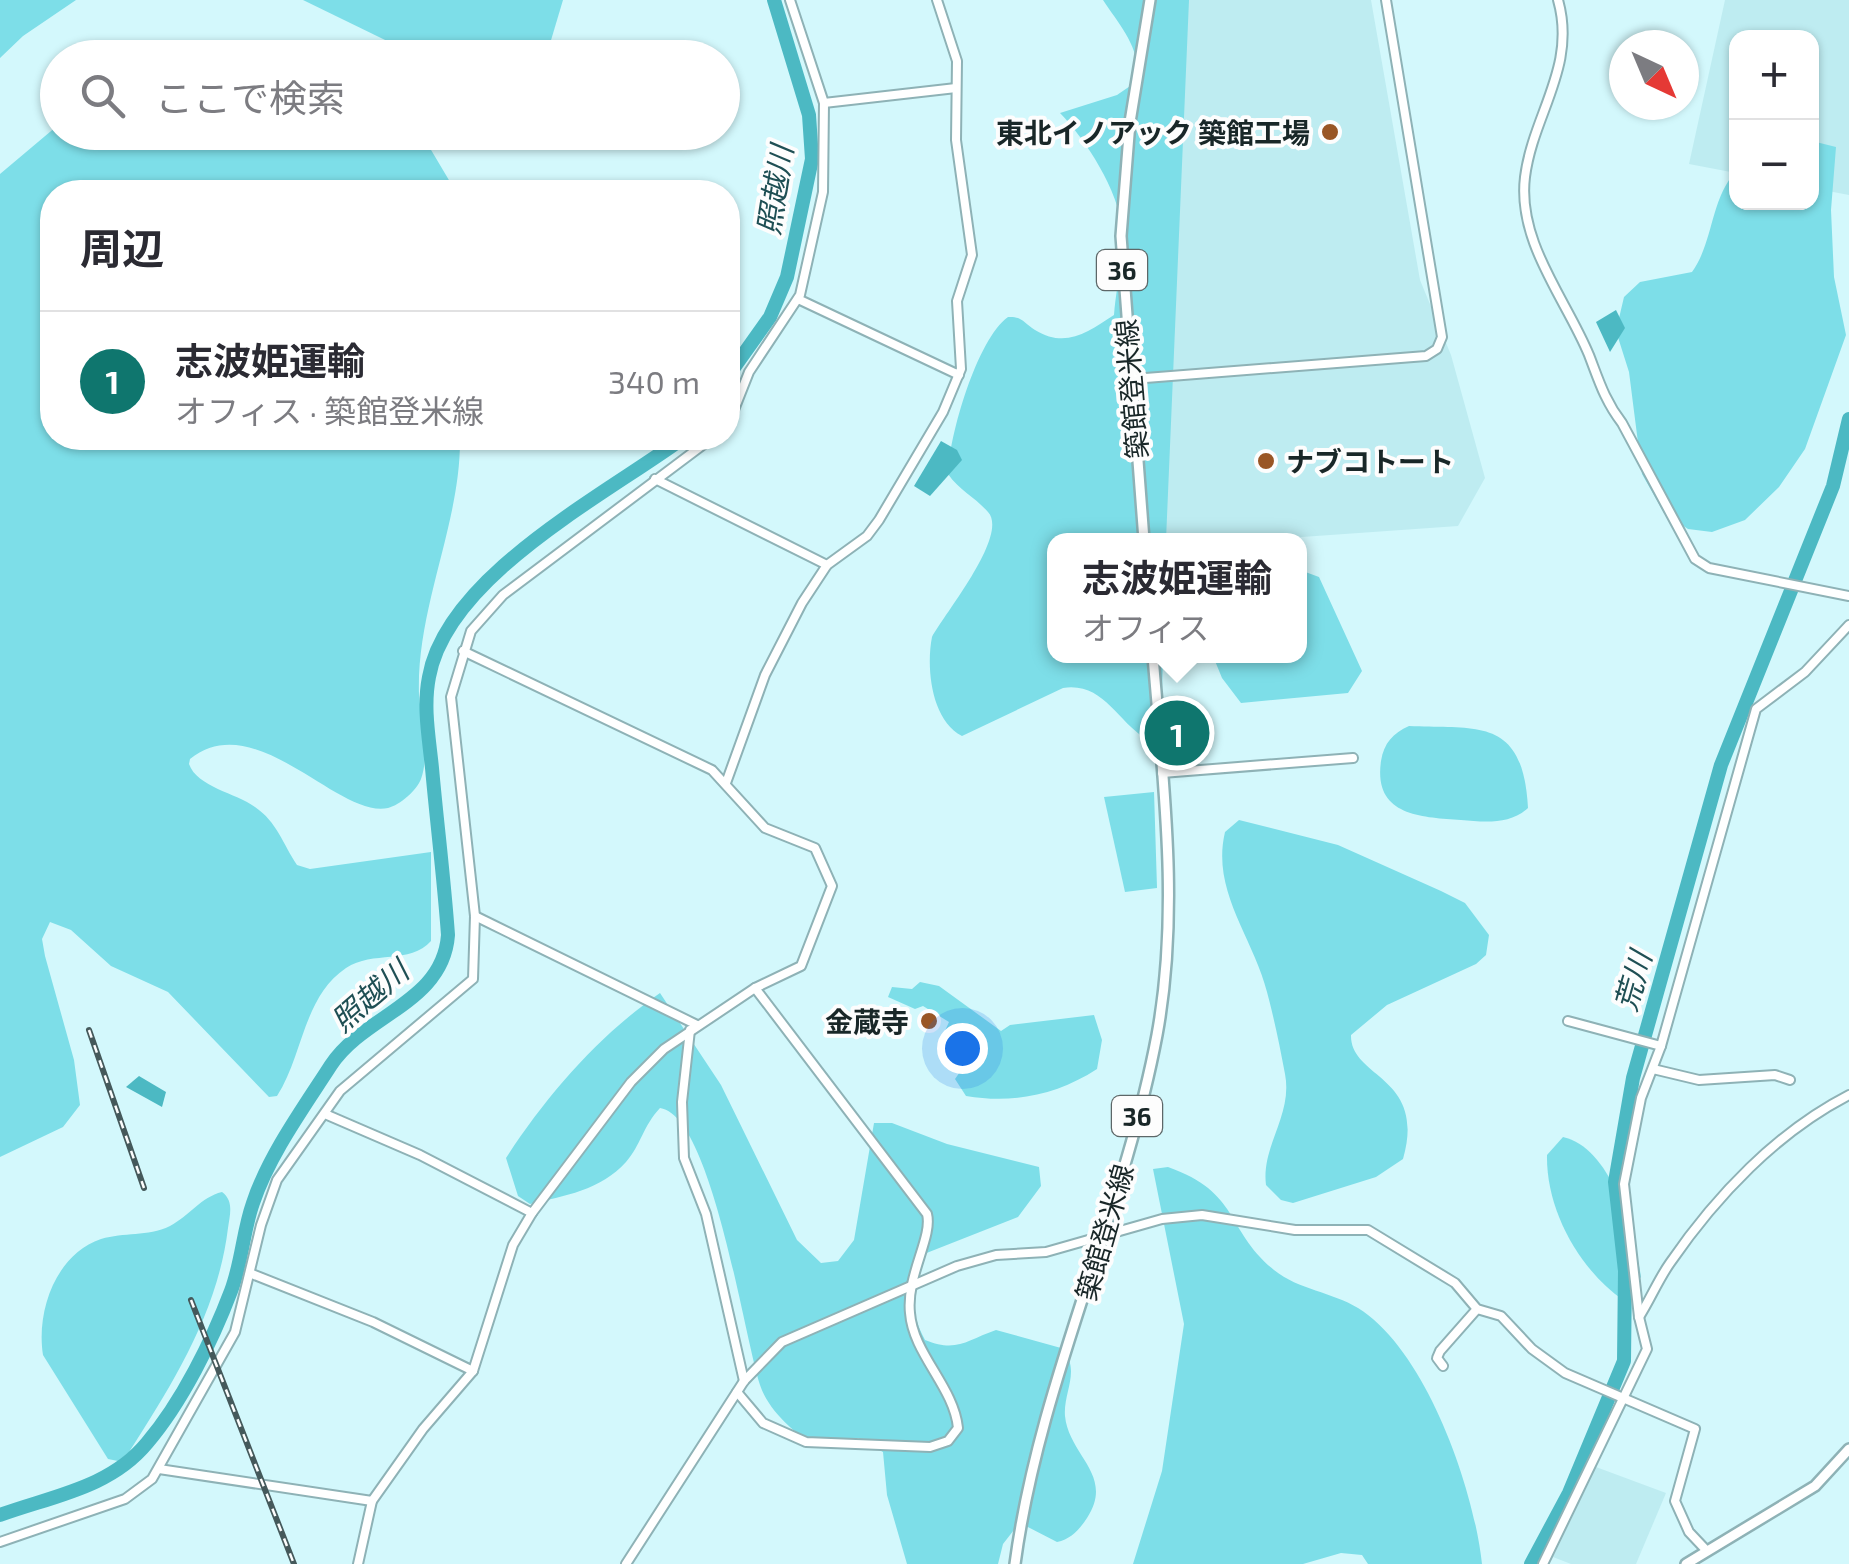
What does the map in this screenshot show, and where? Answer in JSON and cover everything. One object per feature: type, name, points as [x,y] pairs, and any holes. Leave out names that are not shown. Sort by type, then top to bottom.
[{"type":"main road","name":"築館登米線","points":[[1144,533],[1123,298],[1122,189],[1150,0]]},
{"type":"main road","name":"築館登米線","points":[[1015,1564],[1038,1450],[1144,1092],[1166,980],[1168,909],[1154,663]]},
{"type":"main road","points":[[1686,1564],[1814,1486],[1849,1449]]},
{"type":"street","points":[[740,395],[749,372],[798,300],[824,192],[824,103],[790,0]]},
{"type":"street","points":[[726,784],[765,674],[827,566],[867,536],[879,520],[943,412],[959,376],[957,301],[972,255],[956,140],[956,62],[937,0]]},
{"type":"street","points":[[1133,379],[1426,356],[1437,350],[1442,337],[1386,0]]},
{"type":"street","points":[[1558,0],[1565,43],[1562,68],[1525,177],[1528,220],[1553,290],[1589,355],[1607,404],[1622,423],[1694,558],[1709,568],[1849,596]]},
{"type":"street","points":[[824,103],[956,88]]},
{"type":"street","points":[[798,300],[959,376]]},
{"type":"street","points":[[0,1529],[3,1541],[125,1499],[159,1470],[235,1332],[270,1195],[340,1091],[381,1053],[467,988],[476,966],[452,719],[454,675],[481,616],[503,594],[696,450]]},
{"type":"street","points":[[655,480],[827,566]]},
{"type":"street","points":[[1542,1564],[1647,1349],[1639,1317],[1624,1184],[1638,1111],[1756,709],[1804,672],[1849,625]]},
{"type":"street","points":[[358,1564],[372,1501],[423,1429],[474,1371],[513,1245],[532,1213],[644,1067],[694,1027],[805,962],[832,886],[814,848],[766,828],[712,770],[463,652]]},
{"type":"street","points":[[1162,773],[1354,758]]},
{"type":"street","points":[[474,916],[694,1027]]},
{"type":"street","points":[[737,1392],[763,1423],[806,1442],[942,1445],[954,1436],[958,1420],[914,1333],[909,1284],[928,1230],[926,1214],[755,988]]},
{"type":"street","points":[[1568,1021],[1658,1046]]},
{"type":"street","points":[[694,1027],[682,1102],[684,1158],[706,1214],[744,1380]]},
{"type":"street","points":[[1652,1069],[1699,1080],[1775,1075],[1790,1080]]},
{"type":"street","points":[[1639,1317],[1668,1265],[1729,1190],[1789,1131],[1849,1095]]},
{"type":"street","points":[[325,1114],[532,1213]]},
{"type":"street","points":[[626,1564],[744,1380],[762,1358],[792,1336],[909,1284],[975,1260],[1046,1252],[1162,1219],[1202,1216],[1295,1230],[1368,1230],[1455,1283],[1477,1309],[1501,1316],[1549,1363],[1599,1389],[1695,1429],[1675,1501],[1689,1532],[1708,1551]]},
{"type":"street","points":[[252,1274],[373,1322],[474,1371]]},
{"type":"street","points":[[1443,1366],[1437,1358],[1440,1351],[1477,1309]]},
{"type":"street","points":[[159,1470],[372,1501]]},
{"type":"shaded area","points":[[0,0],[76,0],[23,36],[0,58]]},
{"type":"shaded area","points":[[303,0],[563,0],[551,40],[385,40]]},
{"type":"shaded area","points":[[1103,0],[1189,0],[1166,533],[1047,533],[1047,663],[1163,663],[1161,726],[1156,736],[1146,739],[1099,696],[1077,688],[1063,688],[962,736],[943,718],[937,706],[931,677],[932,637],[983,555],[992,523],[988,512],[948,474],[953,437],[976,366],[986,345],[1008,317],[1020,319],[1046,336],[1067,338],[1114,315],[1122,250],[1120,214],[1100,167],[1060,113],[1117,95],[1136,82],[1136,59],[1123,29]]},
{"type":"shaded area","points":[[1164,0],[1371,0],[1420,280],[1451,355],[1485,478],[1458,526],[1307,537],[1307,533],[1154,533]]},
{"type":"shaded area","points":[[1725,0],[1849,0],[1849,195],[1819,189],[1819,30],[1729,30],[1729,172],[1689,164]]},
{"type":"shaded area","points":[[40,140],[40,150],[431,150],[449,180],[40,180],[40,450],[459,450],[454,502],[424,630],[419,695],[425,759],[421,779],[412,792],[388,808],[368,807],[268,754],[242,746],[215,746],[190,759],[189,764],[200,778],[263,813],[297,865],[310,869],[431,852],[431,941],[413,953],[357,963],[332,980],[312,1011],[286,1080],[277,1096],[269,1097],[168,992],[111,966],[71,930],[50,922],[42,939],[74,1060],[80,1105],[63,1127],[0,1157],[0,174]]},
{"type":"shaded area","points":[[1819,143],[1836,147],[1831,210],[1834,277],[1846,335],[1805,449],[1779,487],[1745,520],[1712,532],[1688,529],[1664,513],[1642,474],[1629,372],[1616,331],[1624,297],[1640,282],[1692,272],[1728,182],[1729,210],[1819,210]]},
{"type":"shaded area","points":[[1616,310],[1625,328],[1610,352],[1596,322]]},
{"type":"shaded area","points":[[941,441],[957,450],[962,460],[930,496],[914,486]]},
{"type":"shaded area","points":[[1307,573],[1319,577],[1362,671],[1348,693],[1241,703],[1216,663],[1307,663]]},
{"type":"shaded area","points":[[1409,726],[1476,729],[1507,743],[1524,778],[1528,808],[1505,820],[1479,821],[1416,815],[1392,803],[1380,779],[1381,761],[1390,739]]},
{"type":"shaded area","points":[[1154,792],[1157,888],[1125,892],[1104,797]]},
{"type":"shaded area","points":[[1239,820],[1338,845],[1441,891],[1465,903],[1489,935],[1486,955],[1476,964],[1387,1005],[1351,1035],[1354,1050],[1397,1094],[1405,1110],[1408,1131],[1403,1159],[1376,1177],[1293,1203],[1281,1200],[1266,1185],[1268,1157],[1285,1103],[1285,1074],[1261,972],[1235,914],[1224,874],[1225,832]]},
{"type":"shaded area","points":[[920,982],[939,986],[1001,1031],[1010,1025],[1094,1015],[1102,1040],[1097,1069],[1034,1095],[1001,1099],[966,1096],[955,1079],[978,1046],[973,1042],[948,1053],[938,1046],[949,1022],[923,1006],[915,1009],[888,997],[892,987],[912,989]]},
{"type":"shaded area","points":[[660,993],[721,1085],[797,1240],[821,1263],[838,1261],[854,1240],[874,1123],[892,1123],[947,1144],[1039,1167],[1041,1186],[1018,1217],[924,1254],[914,1286],[914,1308],[925,1340],[936,1344],[962,1344],[996,1330],[1061,1348],[1067,1356],[1071,1372],[1065,1407],[1068,1430],[1096,1490],[1087,1518],[1071,1536],[1057,1542],[1024,1525],[1017,1526],[1003,1544],[998,1564],[907,1564],[887,1495],[883,1452],[858,1438],[836,1447],[816,1447],[783,1420],[764,1394],[710,1186],[695,1147],[679,1120],[660,1108],[631,1156],[605,1179],[530,1204],[518,1196],[506,1158],[522,1135],[556,1089],[595,1047]]},
{"type":"shaded area","points":[[139,1076],[166,1092],[162,1107],[126,1087]]},
{"type":"shaded area","points":[[1563,1137],[1580,1144],[1595,1157],[1626,1216],[1641,1277],[1623,1300],[1592,1272],[1559,1217],[1548,1176],[1547,1155]]},
{"type":"shaded area","points":[[1168,1167],[1192,1177],[1221,1200],[1247,1241],[1274,1270],[1358,1308],[1383,1328],[1405,1355],[1425,1387],[1457,1461],[1482,1564],[1368,1564],[1362,1555],[1341,1553],[1303,1564],[1133,1564],[1162,1471],[1184,1324],[1153,1169]]},
{"type":"shaded area","points":[[222,1192],[230,1204],[230,1218],[223,1259],[204,1317],[162,1399],[129,1452],[118,1461],[108,1459],[43,1355],[43,1320],[52,1286],[72,1257],[85,1246],[101,1239],[170,1226]]},
{"type":"shaded area","points":[[1596,1467],[1666,1493],[1636,1564],[1571,1564],[1553,1557]]},
{"type":"waterway","name":"照越川","points":[[740,359],[770,317],[787,277],[812,159],[809,115],[774,0]]},
{"type":"waterway","name":"荒川","points":[[1531,1564],[1569,1493],[1624,1361],[1625,1271],[1615,1182],[1633,1078],[1721,765],[1833,486],[1849,419]]},
{"type":"waterway","name":"照越川","points":[[0,1515],[60,1496],[116,1471],[147,1443],[184,1390],[215,1330],[235,1280],[253,1203],[288,1132],[346,1048],[418,993],[443,958],[448,935],[427,711],[429,677],[442,640],[465,605],[497,572],[573,512],[665,450]]},
{"type":"railway","points":[[89,1030],[144,1188]]},
{"type":"railway","points":[[191,1300],[294,1564]]},
{"type":"place","name":"東北イノアック 築館工場","points":[[1330,132]]},
{"type":"place","name":"ナブコトート","points":[[1266,461]]},
{"type":"place","name":"志波姫運輸","points":[[1177,733]]},
{"type":"place","name":"金蔵寺","points":[[929,1021]]}]
